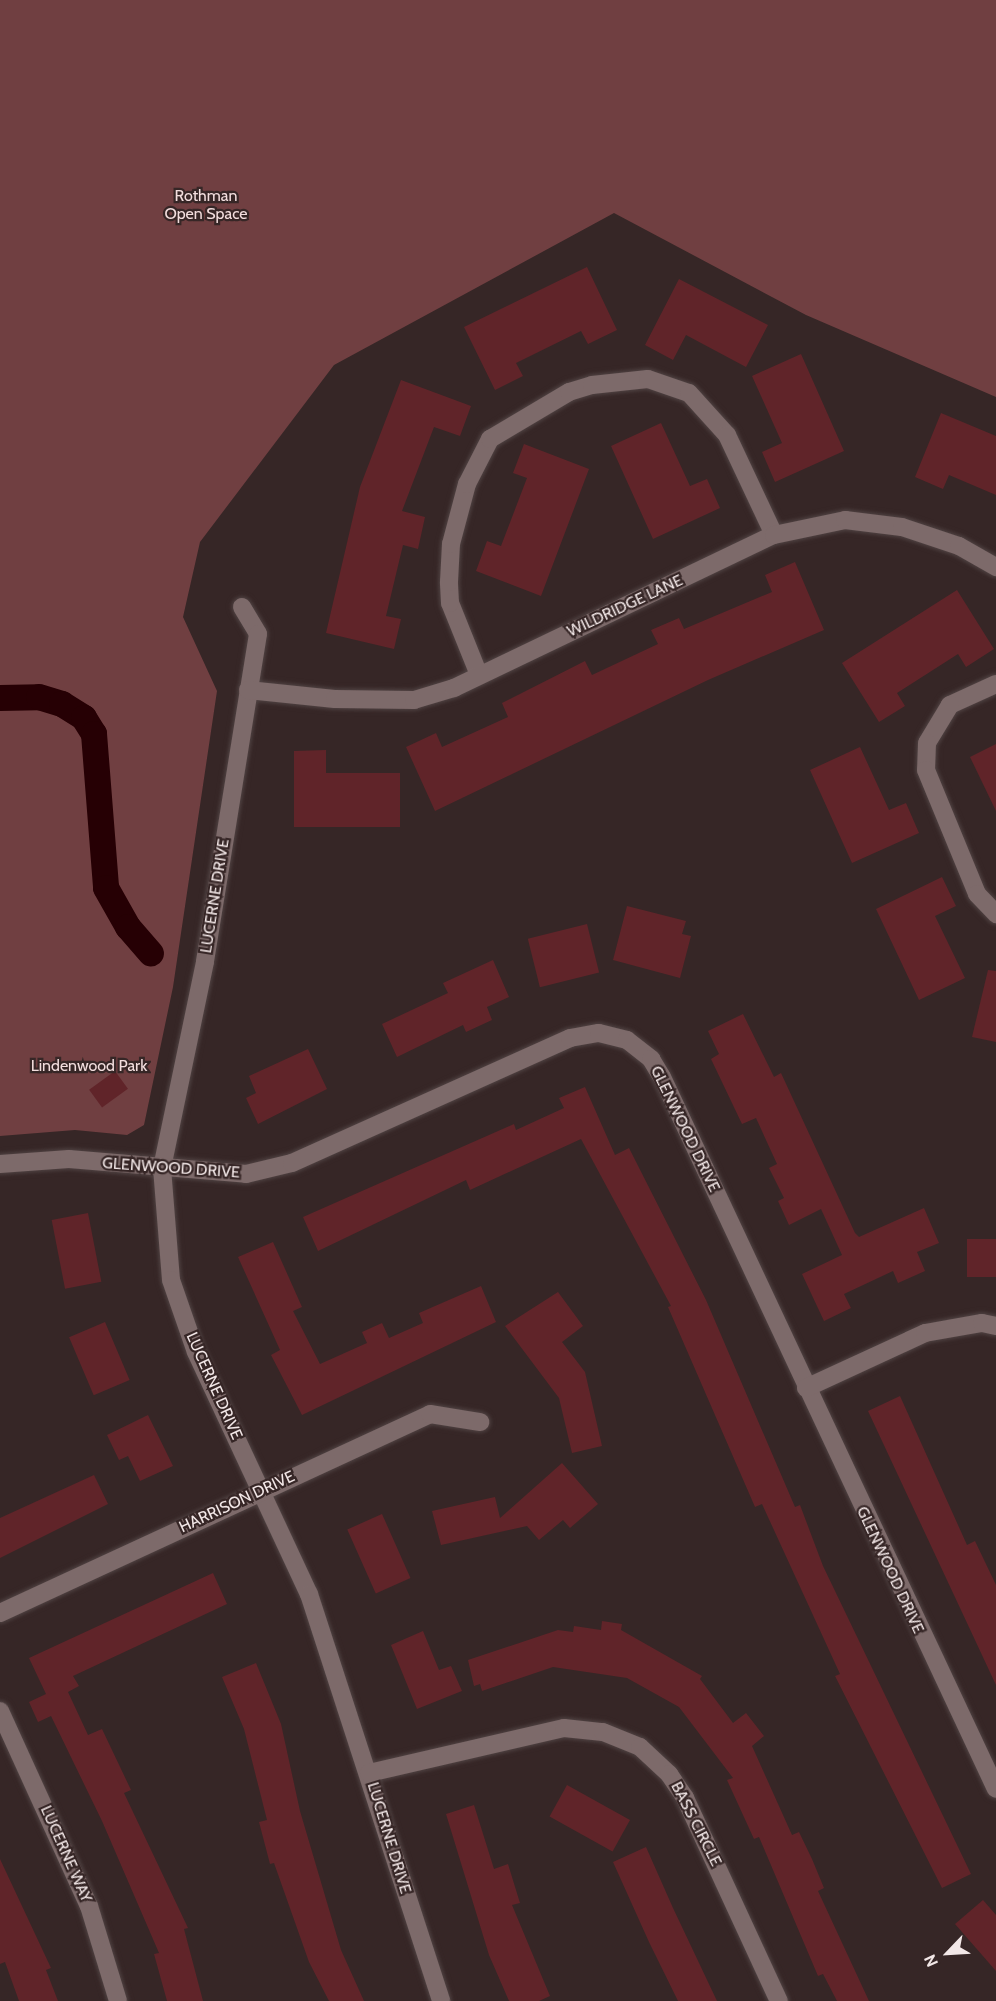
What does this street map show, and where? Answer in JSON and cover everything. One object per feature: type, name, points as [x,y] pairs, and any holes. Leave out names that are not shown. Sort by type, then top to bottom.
[{"type":"street","points":[[479,675],[450,603],[451,544],[467,484],[490,439],[569,392],[592,385],[648,379],[689,393],[727,435],[774,535]]},
{"type":"street","name":"WILDRIDGE LANE","points":[[248,690],[335,699],[414,700],[479,675],[774,535],[845,520],[902,527],[959,546],[996,567]]},
{"type":"street","name":"LUCERNE DRIVE","points":[[242,607],[258,634],[205,962],[162,1168],[171,1280],[196,1352],[309,1594],[369,1773],[441,2001]]},
{"type":"street","points":[[996,684],[950,705],[927,743],[926,770],[977,894],[996,914]]},
{"type":"street","name":"GLENWOOD DRIVE","points":[[0,1164],[69,1159],[223,1175],[292,1163],[570,1038],[599,1034],[627,1040],[651,1059],[662,1077],[996,1789]]},
{"type":"street","points":[[806,1388],[925,1334],[982,1323],[996,1326]]},
{"type":"street","name":"HARRISON DRIVE","points":[[0,1612],[430,1414],[480,1422]]},
{"type":"street","name":"LUCERNE WAY","points":[[0,1711],[89,1906],[118,2001]]},
{"type":"street","name":"BASS CIRCLE","points":[[369,1773],[564,1728],[603,1732],[640,1747],[669,1774],[685,1798],[779,2001]]},
{"type":"green space","name":"Rothman Open Space","points":[[0,0],[996,0],[996,397],[806,315],[614,213],[334,365],[200,542],[183,617],[217,691],[173,987],[144,1125],[127,1135],[75,1130],[0,1136]]},
{"type":"building","points":[[587,267],[617,330],[588,344],[581,331],[516,363],[523,376],[495,390],[464,327]]},
{"type":"building","points":[[679,279],[768,325],[746,367],[686,335],[673,360],[645,345]]},
{"type":"building","points":[[801,354],[844,451],[775,482],[762,452],[782,443],[752,376]]},
{"type":"building","points":[[401,380],[471,406],[460,436],[434,427],[402,511],[425,517],[418,549],[403,545],[386,616],[401,619],[394,649],[326,633],[360,487]]},
{"type":"building","points":[[941,413],[996,436],[996,495],[949,475],[943,489],[915,477]]},
{"type":"building","points":[[661,423],[690,486],[707,479],[720,508],[653,539],[611,446]]},
{"type":"building","points":[[524,444],[589,469],[541,596],[476,571],[487,541],[501,546],[527,478],[513,473]]},
{"type":"building","points":[[795,562],[824,630],[708,680],[435,811],[406,747],[436,733],[442,747],[508,717],[502,703],[585,661],[592,675],[658,644],[651,630],[679,618],[684,629],[772,592],[765,575]]},
{"type":"building","points":[[957,590],[994,649],[966,667],[958,654],[897,693],[905,706],[879,722],[842,663]]},
{"type":"building","points":[[996,744],[996,811],[970,757]]},
{"type":"building","points":[[860,747],[889,810],[906,803],[919,833],[852,863],[810,770]]},
{"type":"building","points":[[326,750],[326,773],[400,773],[400,827],[294,827],[294,751]]},
{"type":"building","points":[[942,877],[956,906],[935,916],[965,978],[919,1000],[876,909]]},
{"type":"building","points":[[627,906],[686,921],[682,934],[691,936],[680,978],[613,960]]},
{"type":"building","points":[[587,924],[599,973],[540,987],[528,939]]},
{"type":"building","points":[[493,960],[509,997],[487,1007],[492,1020],[466,1032],[463,1025],[397,1057],[382,1024],[448,993],[443,983]]},
{"type":"building","points":[[988,970],[996,971],[996,1042],[972,1037]]},
{"type":"building","points":[[743,1014],[774,1077],[781,1073],[855,1233],[859,1237],[924,1208],[939,1243],[917,1252],[925,1271],[898,1283],[893,1271],[844,1294],[851,1308],[824,1321],[802,1274],[842,1255],[821,1209],[789,1225],[778,1201],[784,1198],[769,1168],[777,1164],[756,1118],[742,1124],[711,1059],[719,1054],[708,1031]]},
{"type":"building","points":[[308,1049],[327,1089],[258,1124],[246,1098],[256,1093],[249,1076]]},
{"type":"building","points":[[115,1071],[128,1089],[102,1108],[89,1090]]},
{"type":"building","points":[[585,1087],[615,1155],[629,1148],[706,1300],[795,1507],[800,1505],[823,1566],[971,1874],[942,1888],[835,1676],[840,1674],[762,1504],[755,1507],[668,1307],[671,1306],[581,1139],[470,1190],[466,1180],[318,1251],[303,1217],[514,1124],[516,1130],[564,1108],[559,1098]]},
{"type":"building","points":[[88,1213],[101,1282],[65,1289],[52,1220]]},
{"type":"building","points":[[967,1239],[996,1239],[996,1277],[967,1277]]},
{"type":"building","points":[[273,1242],[302,1307],[293,1311],[320,1364],[367,1343],[362,1332],[382,1323],[389,1338],[423,1323],[419,1313],[481,1286],[496,1322],[302,1415],[271,1355],[280,1350],[238,1257]]},
{"type":"building","points":[[558,1292],[583,1326],[562,1342],[585,1372],[602,1446],[572,1453],[559,1398],[505,1326]]},
{"type":"building","points":[[105,1322],[130,1380],[94,1395],[69,1337]]},
{"type":"building","points":[[900,1396],[967,1545],[975,1541],[996,1585],[996,1685],[868,1411]]},
{"type":"building","points":[[148,1415],[173,1466],[140,1481],[128,1456],[119,1460],[107,1435]]},
{"type":"building","points":[[562,1463],[598,1504],[570,1528],[563,1520],[539,1540],[527,1526],[441,1545],[432,1511],[495,1497],[500,1518]]},
{"type":"building","points":[[94,1475],[108,1504],[0,1558],[0,1518]]},
{"type":"building","points":[[382,1514],[410,1578],[376,1593],[347,1529]]},
{"type":"building","points":[[213,1573],[227,1604],[73,1676],[79,1686],[68,1692],[88,1735],[102,1729],[131,1790],[124,1793],[188,1928],[184,1929],[203,2001],[167,2001],[154,1954],[159,1953],[102,1821],[51,1716],[38,1722],[29,1702],[46,1694],[29,1658]]},
{"type":"building","points":[[602,1621],[622,1624],[621,1630],[702,1676],[700,1679],[733,1723],[746,1713],[764,1736],[752,1746],[792,1835],[799,1832],[812,1859],[824,1888],[818,1891],[869,2001],[837,2001],[823,1974],[818,1976],[759,1837],[754,1839],[727,1780],[733,1778],[679,1707],[627,1678],[553,1667],[482,1691],[480,1684],[474,1686],[468,1660],[558,1630],[573,1632],[574,1626],[601,1630]]},
{"type":"building","points":[[423,1631],[439,1670],[451,1666],[462,1691],[417,1709],[391,1645]]},
{"type":"building","points":[[256,1663],[281,1724],[300,1811],[341,1950],[364,2001],[329,2001],[309,1962],[274,1863],[270,1864],[259,1822],[267,1820],[244,1729],[222,1677]]},
{"type":"building","points":[[567,1785],[630,1820],[613,1851],[550,1816]]},
{"type":"building","points":[[474,1805],[494,1869],[508,1864],[520,1903],[512,1905],[550,1996],[539,2001],[509,2001],[489,1955],[446,1814]]},
{"type":"building","points":[[646,1847],[717,2001],[678,2001],[649,1942],[613,1862]]},
{"type":"building","points":[[0,1859],[51,1968],[46,1970],[58,2001],[19,2001],[5,1962],[0,1964]]},
{"type":"building","points":[[983,1900],[996,1915],[996,1971],[955,1924]]},
{"type":"waterway","points":[[0,698],[39,697],[62,704],[84,718],[94,734],[106,888],[128,927],[151,953]]},
{"type":"park label","name":"Lindenwood Park","points":[[89,1066]]}]
